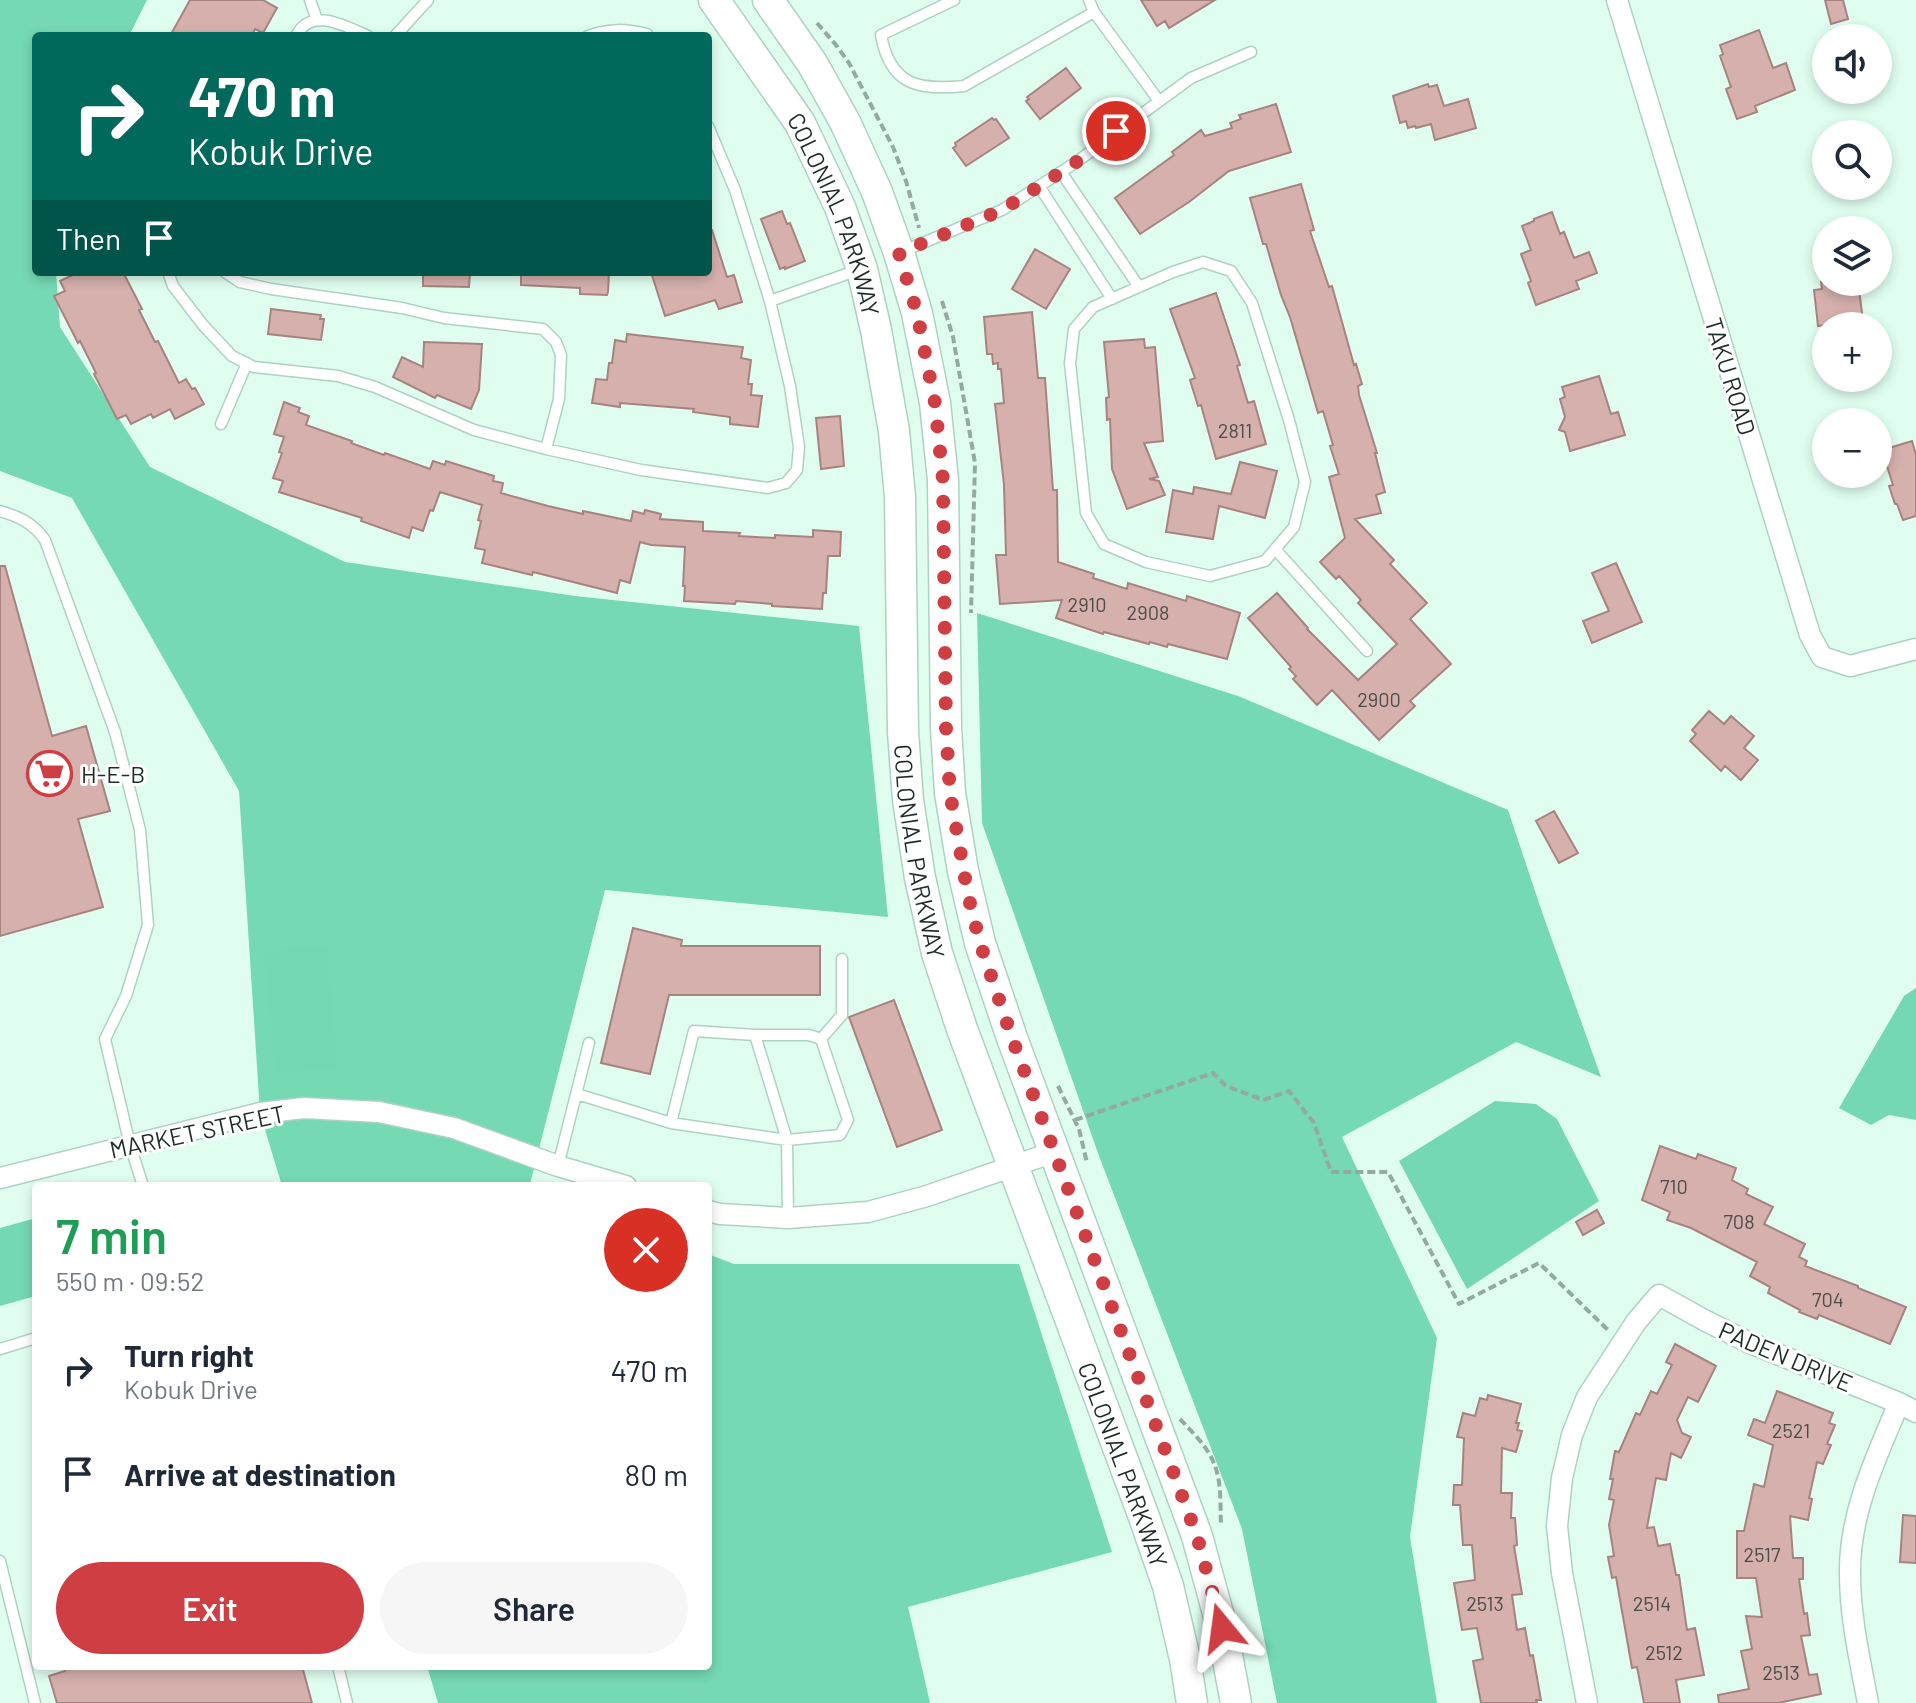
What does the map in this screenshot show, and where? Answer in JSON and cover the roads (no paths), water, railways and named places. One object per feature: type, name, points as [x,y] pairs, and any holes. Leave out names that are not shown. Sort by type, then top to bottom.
[{"type":"street","name":"COLONIAL PARKWAY","points":[[714,0],[800,123],[840,207],[862,269],[894,431],[900,497],[903,732],[908,800],[920,878],[937,953],[962,1029],[1168,1586],[1192,1703]]},
{"type":"street","name":"COLONIAL PARKWAY","points":[[768,0],[812,63],[845,122],[877,192],[917,313],[935,403],[943,480],[946,728],[950,793],[963,871],[980,943],[1012,1038],[1197,1536],[1222,1628],[1236,1703]]},
{"type":"street","name":"TAKU ROAD","points":[[1617,0],[1810,635],[1822,657],[1850,666],[1916,649]]},
{"type":"street","points":[[862,269],[899,253]]},
{"type":"street","name":"MARKET STREET","points":[[0,1178],[260,1113],[304,1108],[379,1112],[454,1128],[558,1166],[612,1182]]},
{"type":"street","points":[[712,1212],[788,1218],[868,1212],[927,1196],[1054,1152]]},
{"type":"street","name":"PADEN DRIVE","points":[[1587,1703],[1562,1573],[1557,1526],[1562,1478],[1572,1435],[1587,1397],[1621,1343],[1659,1295],[1750,1343],[1908,1408]]},
{"type":"street","points":[[1868,1703],[1852,1612],[1850,1571],[1855,1523],[1869,1474],[1908,1408]]},
{"type":"lane","points":[[310,0],[317,20]]},
{"type":"lane","points":[[399,32],[428,0]]},
{"type":"lane","points":[[954,0],[881,35],[883,49],[892,67],[905,79],[921,87],[940,89],[964,86],[1094,12]]},
{"type":"lane","points":[[1089,0],[1094,12],[1159,101]]},
{"type":"lane","points":[[298,32],[310,21],[323,18],[358,32]]},
{"type":"lane","points":[[598,32],[625,29],[638,32]]},
{"type":"lane","points":[[899,253],[1002,210],[1061,172],[1191,78],[1251,52]]},
{"type":"lane","points":[[169,276],[173,286],[203,325],[232,356],[254,367],[338,376],[375,387],[474,430],[546,449],[641,470],[768,488],[786,483],[797,470],[799,447],[790,386],[770,301],[735,190],[712,135]]},
{"type":"lane","points":[[1061,172],[1139,287]]},
{"type":"lane","points":[[1039,186],[1112,299]]},
{"type":"lane","points":[[1203,262],[1231,271],[1252,303],[1305,482],[1294,527],[1265,561],[1210,576],[1146,562],[1104,544],[1086,513],[1070,363],[1074,329],[1093,307],[1112,299],[1203,262]]},
{"type":"lane","points":[[770,301],[862,269]]},
{"type":"lane","points":[[231,276],[240,282],[271,289],[402,308],[444,318],[543,329],[556,342],[561,355],[559,399],[546,449]]},
{"type":"lane","points":[[221,424],[247,363]]},
{"type":"lane","points":[[0,511],[34,526],[45,540],[115,732],[140,830],[148,925],[126,996],[105,1039],[142,1182]]},
{"type":"lane","points":[[1275,549],[1367,651]]},
{"type":"lane","points":[[821,1039],[842,1015],[842,959]]},
{"type":"lane","points":[[671,1123],[694,1031],[809,1035],[821,1039]]},
{"type":"lane","points":[[755,1035],[787,1140],[788,1218]]},
{"type":"lane","points":[[577,1094],[671,1123],[787,1140],[840,1135],[848,1120],[821,1039]]},
{"type":"lane","points":[[558,1166],[589,1043]]},
{"type":"lane","points":[[0,1349],[32,1339]]},
{"type":"lane","points":[[0,1561],[35,1703]]},
{"type":"lane","points":[[339,1670],[347,1703]]},
{"type":"place","name":"H-E-B","points":[[50,773]]}]
